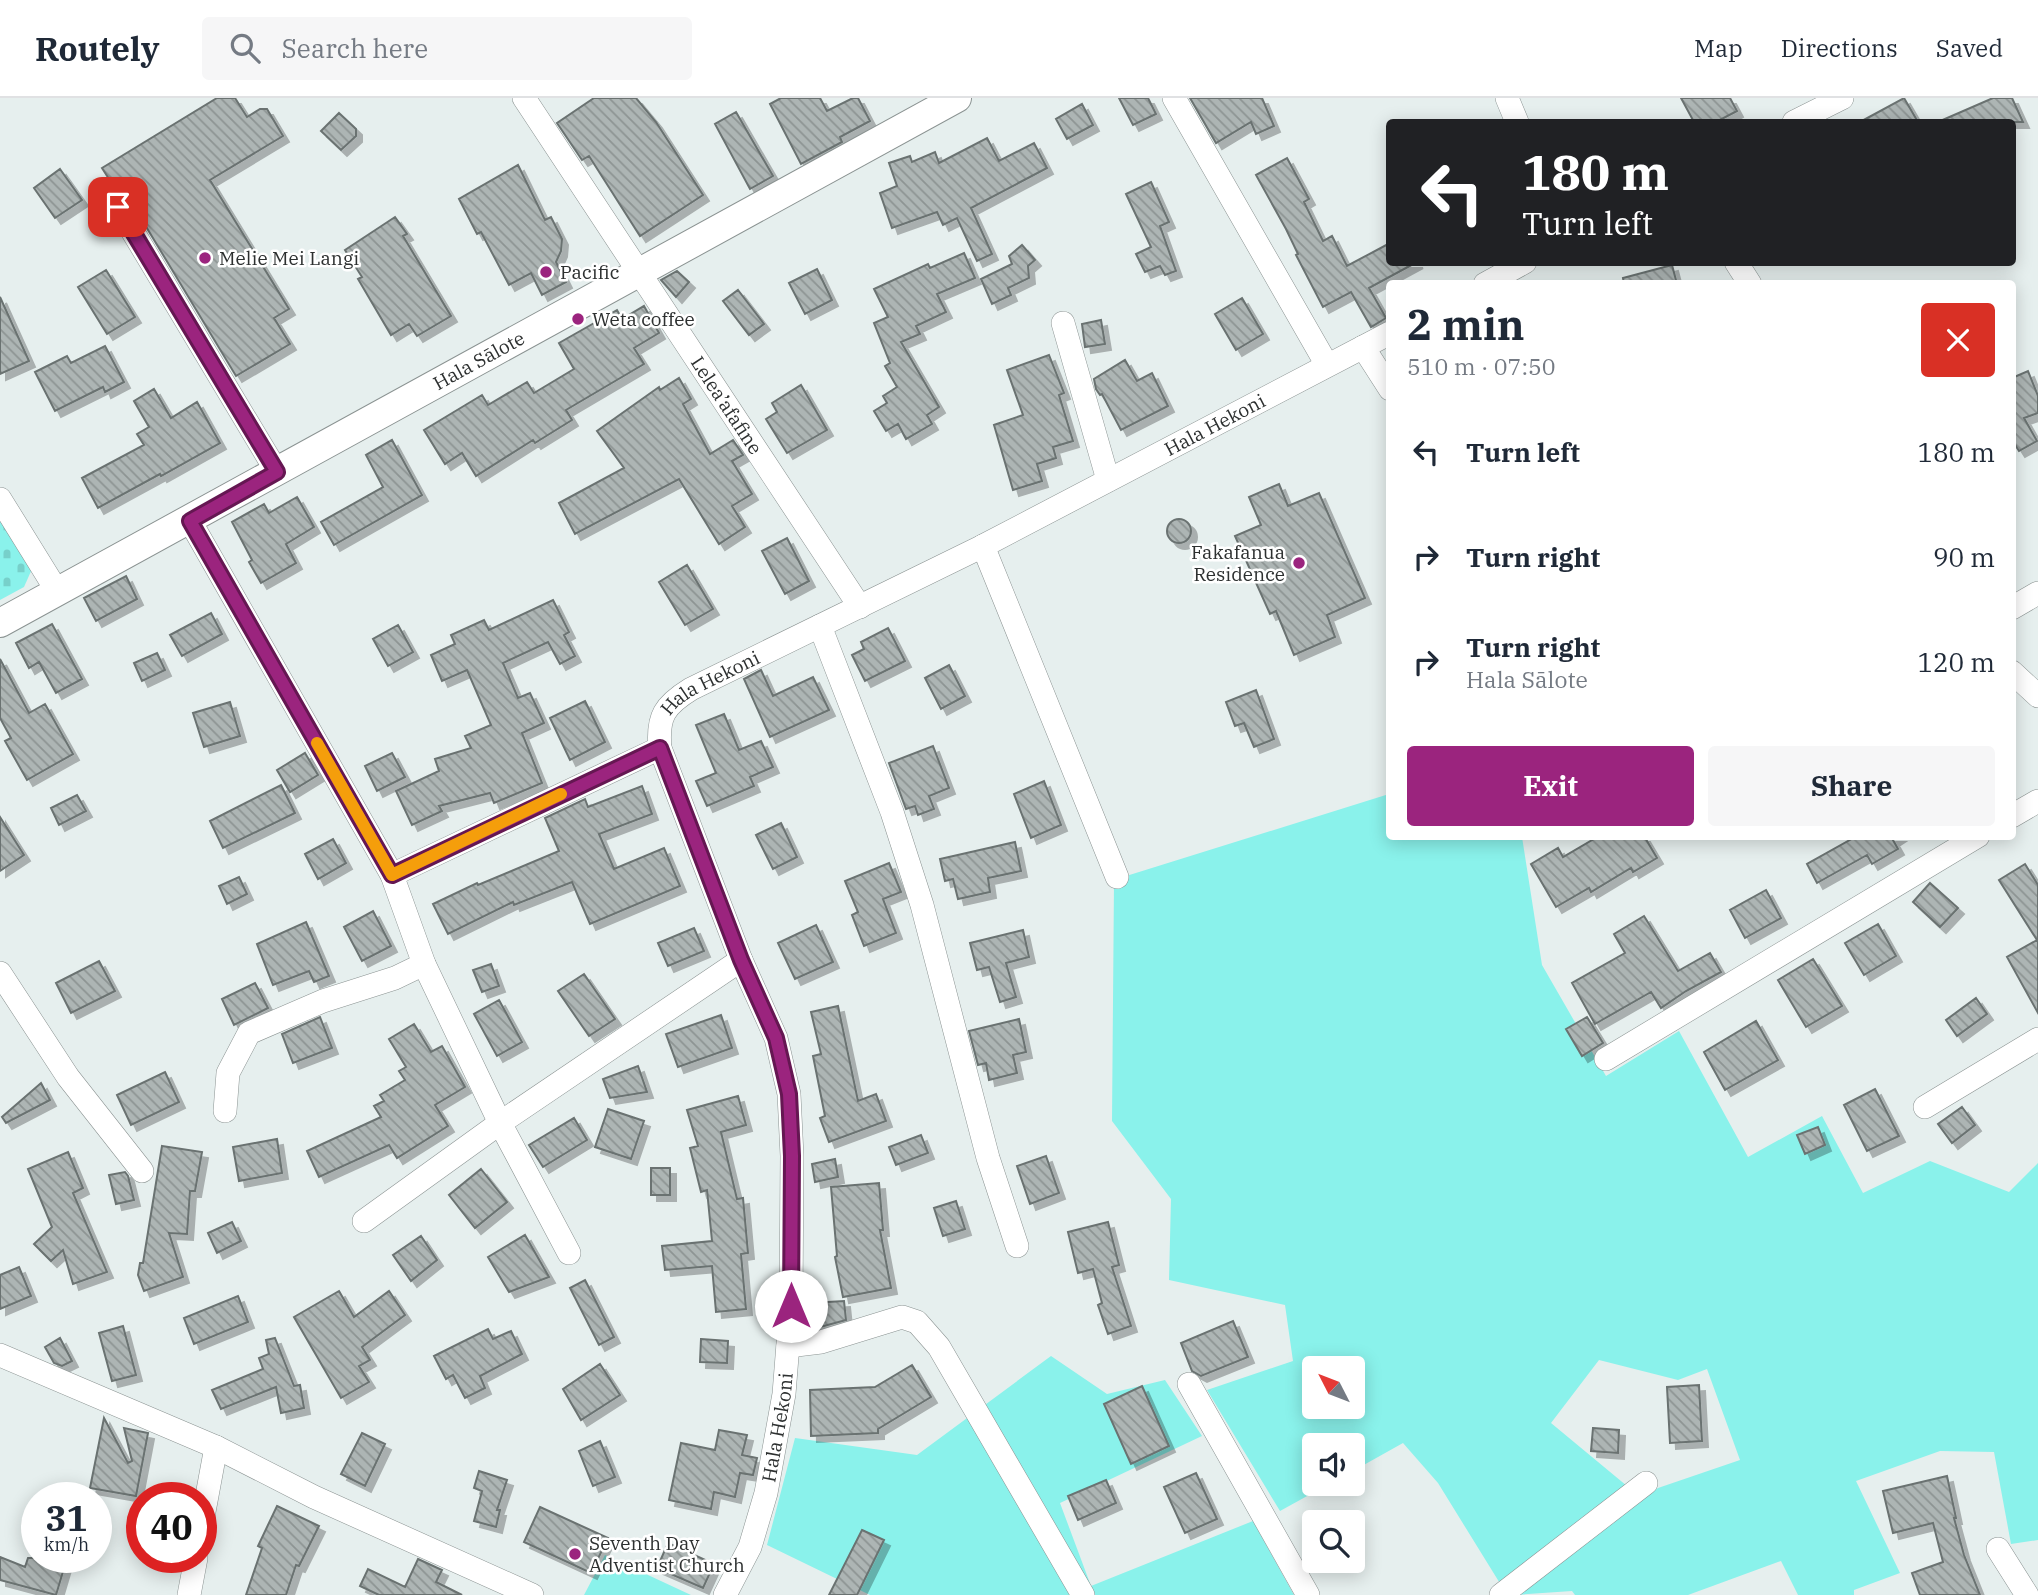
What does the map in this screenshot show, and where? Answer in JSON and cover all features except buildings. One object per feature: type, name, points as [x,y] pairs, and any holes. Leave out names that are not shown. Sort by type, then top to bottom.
[{"type":"main road","name":"Hala Sālote","points":[[0,623],[957,98]]},
{"type":"street","name":"Lelea’afafine","points":[[524,98],[860,607]]},
{"type":"street","points":[[1174,98],[1327,365]]},
{"type":"street","points":[[1507,98],[1516,119]]},
{"type":"street","points":[[1800,119],[1842,98]]},
{"type":"street","points":[[118,207],[277,472]]},
{"type":"street","points":[[1492,280],[1518,266]]},
{"type":"street","points":[[1063,323],[1108,480]]},
{"type":"street","name":"Hala Hekoni","points":[[725,1595],[750,1547],[766,1493],[784,1394],[791,1306],[792,1156],[789,1094],[776,1038],[741,960],[660,748],[658,730],[662,713],[676,699],[983,545],[1386,335]]},
{"type":"street","points":[[1363,347],[1386,383]]},
{"type":"street","points":[[0,499],[57,591]]},
{"type":"street","points":[[190,521],[392,875],[424,964],[500,1123],[569,1253]]},
{"type":"street","points":[[983,545],[1116,877]]},
{"type":"street","points":[[2016,606],[2038,593]]},
{"type":"street","points":[[820,626],[892,812],[922,905],[988,1158],[1017,1245]]},
{"type":"street","points":[[2016,676],[2038,696]]},
{"type":"street","points":[[392,875],[660,748]]},
{"type":"street","points":[[2016,814],[2038,800]]},
{"type":"street","points":[[1606,1059],[1971,840]]},
{"type":"street","points":[[364,1221],[500,1123],[741,960]]},
{"type":"street","points":[[225,1111],[228,1073],[250,1033],[323,1001],[395,978],[424,964]]},
{"type":"street","points":[[0,973],[68,1077],[142,1171]]},
{"type":"street","points":[[1925,1107],[2038,1039]]},
{"type":"street","points":[[788,1346],[821,1342],[902,1317],[916,1322],[939,1347],[1083,1595]]},
{"type":"street","points":[[0,1355],[216,1447],[314,1497],[532,1595]]},
{"type":"street","points":[[1189,1384],[1308,1595]]},
{"type":"street","points":[[210,1482],[216,1447]]},
{"type":"street","points":[[1501,1595],[1646,1483]]},
{"type":"street","points":[[1998,1549],[2027,1595]]},
{"type":"street","points":[[189,1595],[193,1573]]},
{"type":"green space","points":[[0,516],[32,569],[24,587],[0,600]]},
{"type":"green space","points":[[1386,795],[1386,840],[1522,840],[1542,965],[1606,1076],[1679,1031],[1748,1157],[1822,1116],[1863,1193],[1930,1161],[2009,1192],[2038,1163],[2038,1540],[2011,1544],[1994,1452],[1940,1451],[1856,1481],[1900,1573],[1854,1590],[1854,1595],[1798,1595],[1781,1561],[1688,1595],[1575,1595],[1572,1591],[1515,1595],[1658,1488],[1740,1460],[1707,1369],[1678,1380],[1599,1360],[1551,1423],[1627,1486],[1501,1585],[1438,1483],[1403,1443],[1365,1464],[1365,1433],[1302,1433],[1302,1496],[1307,1496],[1280,1511],[1207,1390],[1293,1361],[1285,1305],[1169,1280],[1171,1199],[1112,1121],[1114,882]]},
{"type":"green space","points":[[1051,1356],[1107,1394],[1165,1380],[1202,1436],[1060,1503],[1091,1586],[1253,1521],[1294,1595],[870,1595],[767,1545],[795,1438],[917,1455]]},
{"type":"green space","points":[[605,1555],[691,1595],[584,1595]]},
{"type":"slow traffic","points":[[317,743],[392,875],[561,794]]},
{"type":"place","name":"Melie Mei Langi","points":[[205,258]]},
{"type":"place","name":"Pacific","points":[[546,272]]},
{"type":"place","name":"Weta coffee","points":[[578,319]]},
{"type":"place","name":"Fakafanua Residence","points":[[1299,563]]},
{"type":"place","name":"Seventh Day Adventist Church","points":[[575,1554]]},
{"type":"route","points":[[118,207],[277,472],[190,521],[392,875],[660,748],[741,960],[776,1038],[789,1094],[792,1156],[791,1306]]}]
